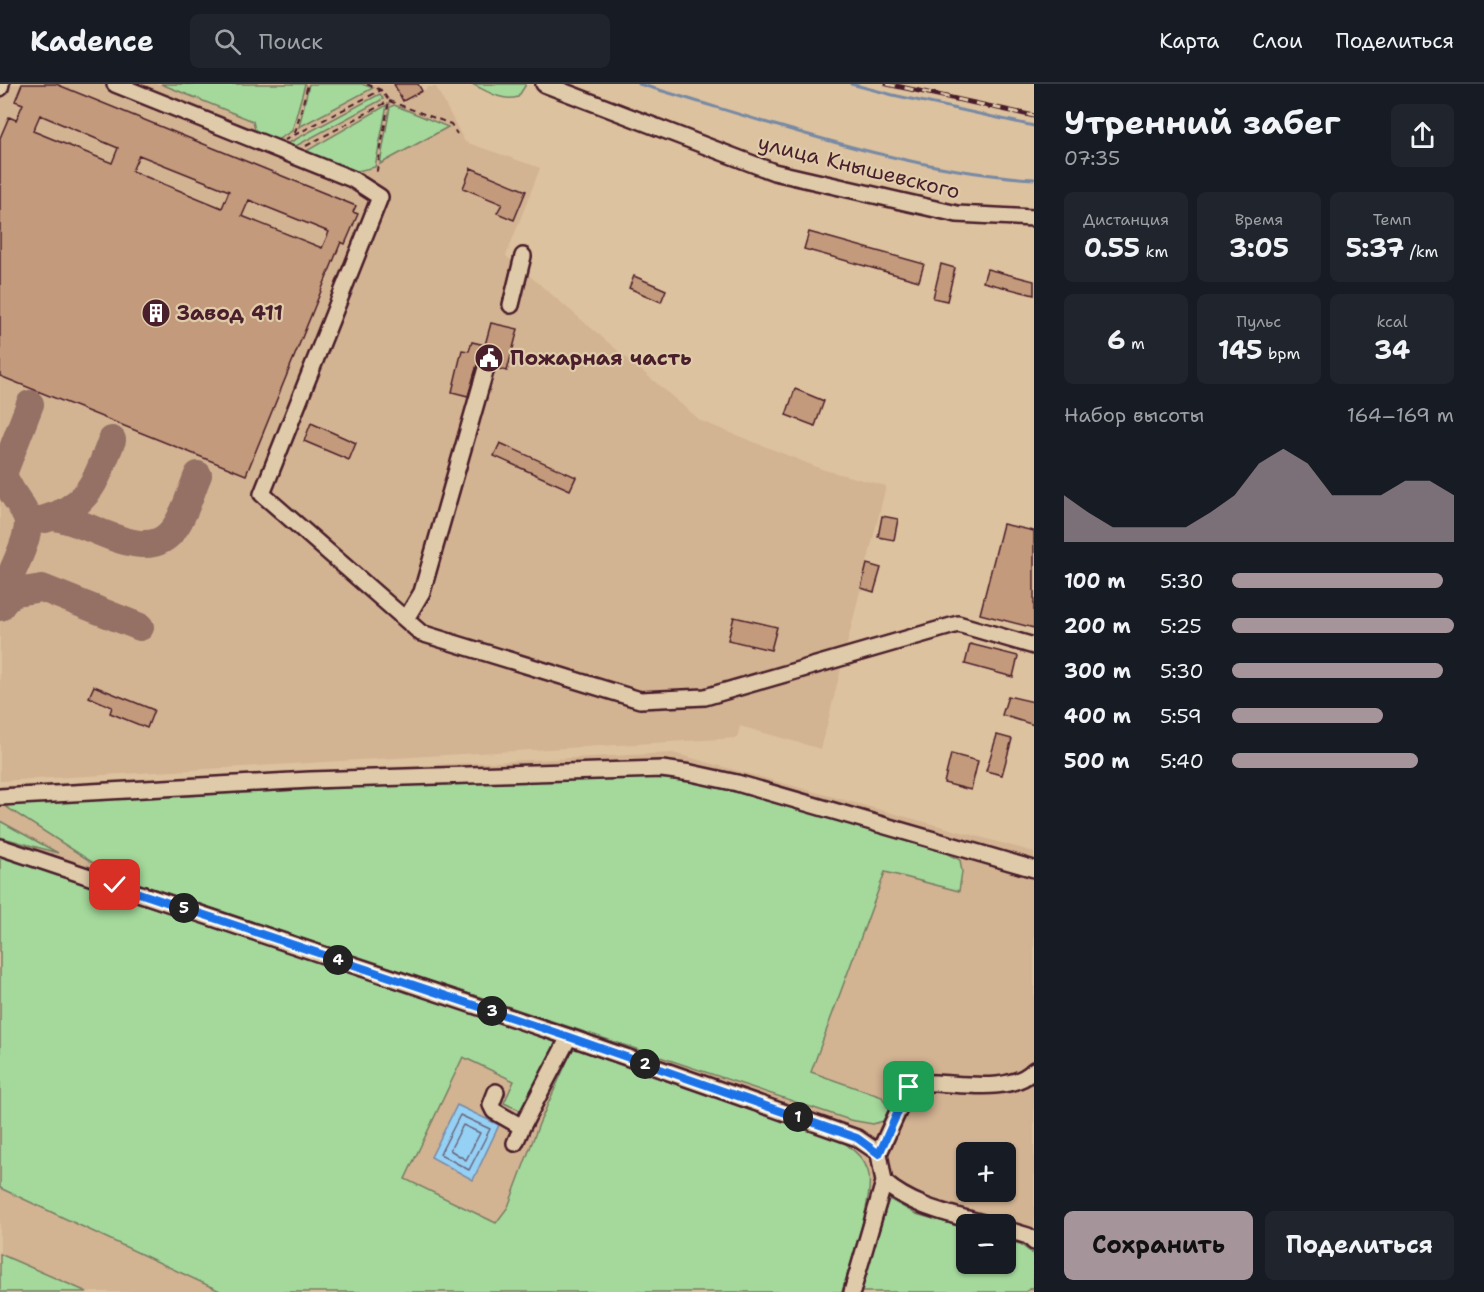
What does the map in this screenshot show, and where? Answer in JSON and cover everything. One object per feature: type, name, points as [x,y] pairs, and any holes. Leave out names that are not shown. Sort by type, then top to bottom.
[{"type":"street","points":[[115,84],[352,179],[380,197],[262,494],[422,633],[640,700],[705,697],[958,624],[1034,646]]},
{"type":"street","name":"улица Кнышевского","points":[[544,84],[774,172],[957,214],[1034,218]]},
{"type":"street","points":[[510,305],[524,256]]},
{"type":"street","points":[[406,619],[422,592],[486,368]]},
{"type":"street","points":[[0,797],[310,780],[662,769],[737,783],[1034,869]]},
{"type":"street","points":[[0,847],[569,1037],[857,1138],[879,1154]]},
{"type":"street","points":[[515,1143],[569,1037]]},
{"type":"street","points":[[852,1292],[885,1182],[879,1154],[909,1087],[915,1083],[990,1085],[1022,1079],[1034,1070]]},
{"type":"street","points":[[496,1092],[491,1105],[494,1111],[522,1127]]},
{"type":"street","points":[[885,1182],[896,1192],[933,1209],[956,1216]]},
{"type":"street","points":[[1016,1232],[1028,1236],[1034,1242]]},
{"type":"path","points":[[295,133],[308,84]]},
{"type":"path","points":[[367,84],[381,90],[390,101],[451,124],[457,134]]},
{"type":"path","points":[[274,147],[295,133],[381,90]]},
{"type":"path","points":[[291,154],[390,101]]},
{"type":"path","points":[[376,176],[390,101]]},
{"type":"shaded area","points":[[0,84],[418,84],[422,91],[429,87],[436,87],[465,142],[540,168],[506,256],[701,421],[824,470],[886,486],[821,749],[740,726],[737,738],[0,781]]},
{"type":"shaded area","points":[[673,753],[1034,852],[1034,1292],[0,1292],[0,786]]},
{"type":"green space","points":[[161,84],[305,84],[292,131],[274,142],[256,135],[253,121]]},
{"type":"green space","points":[[309,84],[362,84],[373,88],[299,127]]},
{"type":"green space","points":[[472,84],[525,84],[525,86],[518,97],[506,98]]},
{"type":"green space","points":[[380,94],[383,99],[294,147],[285,145]]},
{"type":"green space","points":[[387,105],[375,167],[353,172],[303,153]]},
{"type":"green space","points":[[394,105],[448,127],[380,164],[390,107]]},
{"type":"green space","points":[[613,774],[699,782],[933,847],[960,860],[962,872],[959,891],[885,872],[811,1072],[882,1097],[889,1110],[883,1121],[873,1124],[850,1120],[112,875],[3,805]]},
{"type":"green space","points":[[0,821],[58,853],[0,837]]},
{"type":"green space","points":[[0,852],[556,1038],[557,1046],[524,1112],[504,1103],[514,1081],[463,1057],[405,1179],[496,1223],[508,1207],[539,1124],[574,1046],[845,1143],[864,1162],[869,1182],[865,1213],[842,1292],[222,1292],[0,1188]]},
{"type":"green space","points":[[889,1199],[916,1214],[956,1225],[956,1274],[1016,1274],[1016,1243],[1034,1255],[1034,1287],[1025,1292],[860,1292]]},
{"type":"green space","points":[[0,1254],[87,1292],[0,1292]]},
{"type":"water","points":[[457,1105],[499,1125],[473,1180],[431,1157]]},
{"type":"building","name":"Завод 411","points":[[22,84],[56,84],[356,206],[353,212],[358,214],[345,244],[341,242],[246,475],[0,376],[0,138],[9,117],[16,120],[23,104],[15,101]],"holes":[[[40,115],[118,148],[112,163],[33,131]],[[139,155],[229,191],[222,208],[132,171]],[[249,200],[329,232],[322,248],[242,216]]]},
{"type":"building","points":[[394,84],[418,84],[422,91],[403,101]]},
{"type":"building","points":[[471,168],[526,191],[514,220],[497,213],[502,204],[463,188]]},
{"type":"building","points":[[809,232],[924,264],[919,281],[804,249]]},
{"type":"building","points":[[941,264],[955,268],[947,301],[933,298]]},
{"type":"building","points":[[987,269],[1034,281],[1034,295],[983,282]]},
{"type":"building","points":[[634,276],[666,290],[661,302],[629,288]]},
{"type":"building","points":[[491,323],[518,329],[507,371],[495,368],[493,361],[483,359],[477,365],[468,396],[452,392],[462,350],[469,351],[472,342],[485,345]]},
{"type":"building","points":[[795,389],[824,401],[815,426],[786,415]]},
{"type":"building","points":[[311,423],[356,443],[349,460],[304,441]]},
{"type":"building","points":[[500,443],[576,477],[570,490],[494,456]]},
{"type":"building","points":[[882,516],[898,519],[894,540],[878,537]]},
{"type":"building","points":[[1003,524],[1034,531],[1034,628],[980,614]]},
{"type":"building","points":[[867,564],[881,568],[874,592],[861,588]]},
{"type":"building","points":[[734,617],[777,627],[771,650],[728,640]]},
{"type":"building","points":[[970,644],[1018,656],[1013,677],[965,664]]},
{"type":"building","points":[[94,686],[154,710],[147,728],[110,713],[112,707],[89,697]]},
{"type":"building","points":[[1008,696],[1034,702],[1034,725],[1002,715]]},
{"type":"building","points":[[997,735],[1012,739],[1002,775],[986,771]]},
{"type":"building","points":[[951,754],[978,761],[971,790],[944,783]]},
{"type":"waterway","points":[[639,84],[884,155],[934,166],[1034,179]]},
{"type":"waterway","points":[[851,84],[1034,126]]},
{"type":"taxiway","points":[[0,599],[27,533],[26,515],[3,474],[30,404]]},
{"type":"taxiway","points":[[45,519],[72,507],[82,499],[96,479],[112,440]]},
{"type":"taxiway","points":[[53,517],[68,520],[118,539],[150,544],[164,538],[176,526],[198,475]]},
{"type":"taxiway","points":[[0,607],[16,592],[42,588],[140,627]]},
{"type":"railway","points":[[887,84],[1034,116]]},
{"type":"place","name":"Завод 411","points":[[156,313]]},
{"type":"place","name":"Пожарная часть","points":[[489,358]]},
{"type":"route","points":[[115,885],[569,1037],[857,1138],[879,1154],[909,1087]]}]
